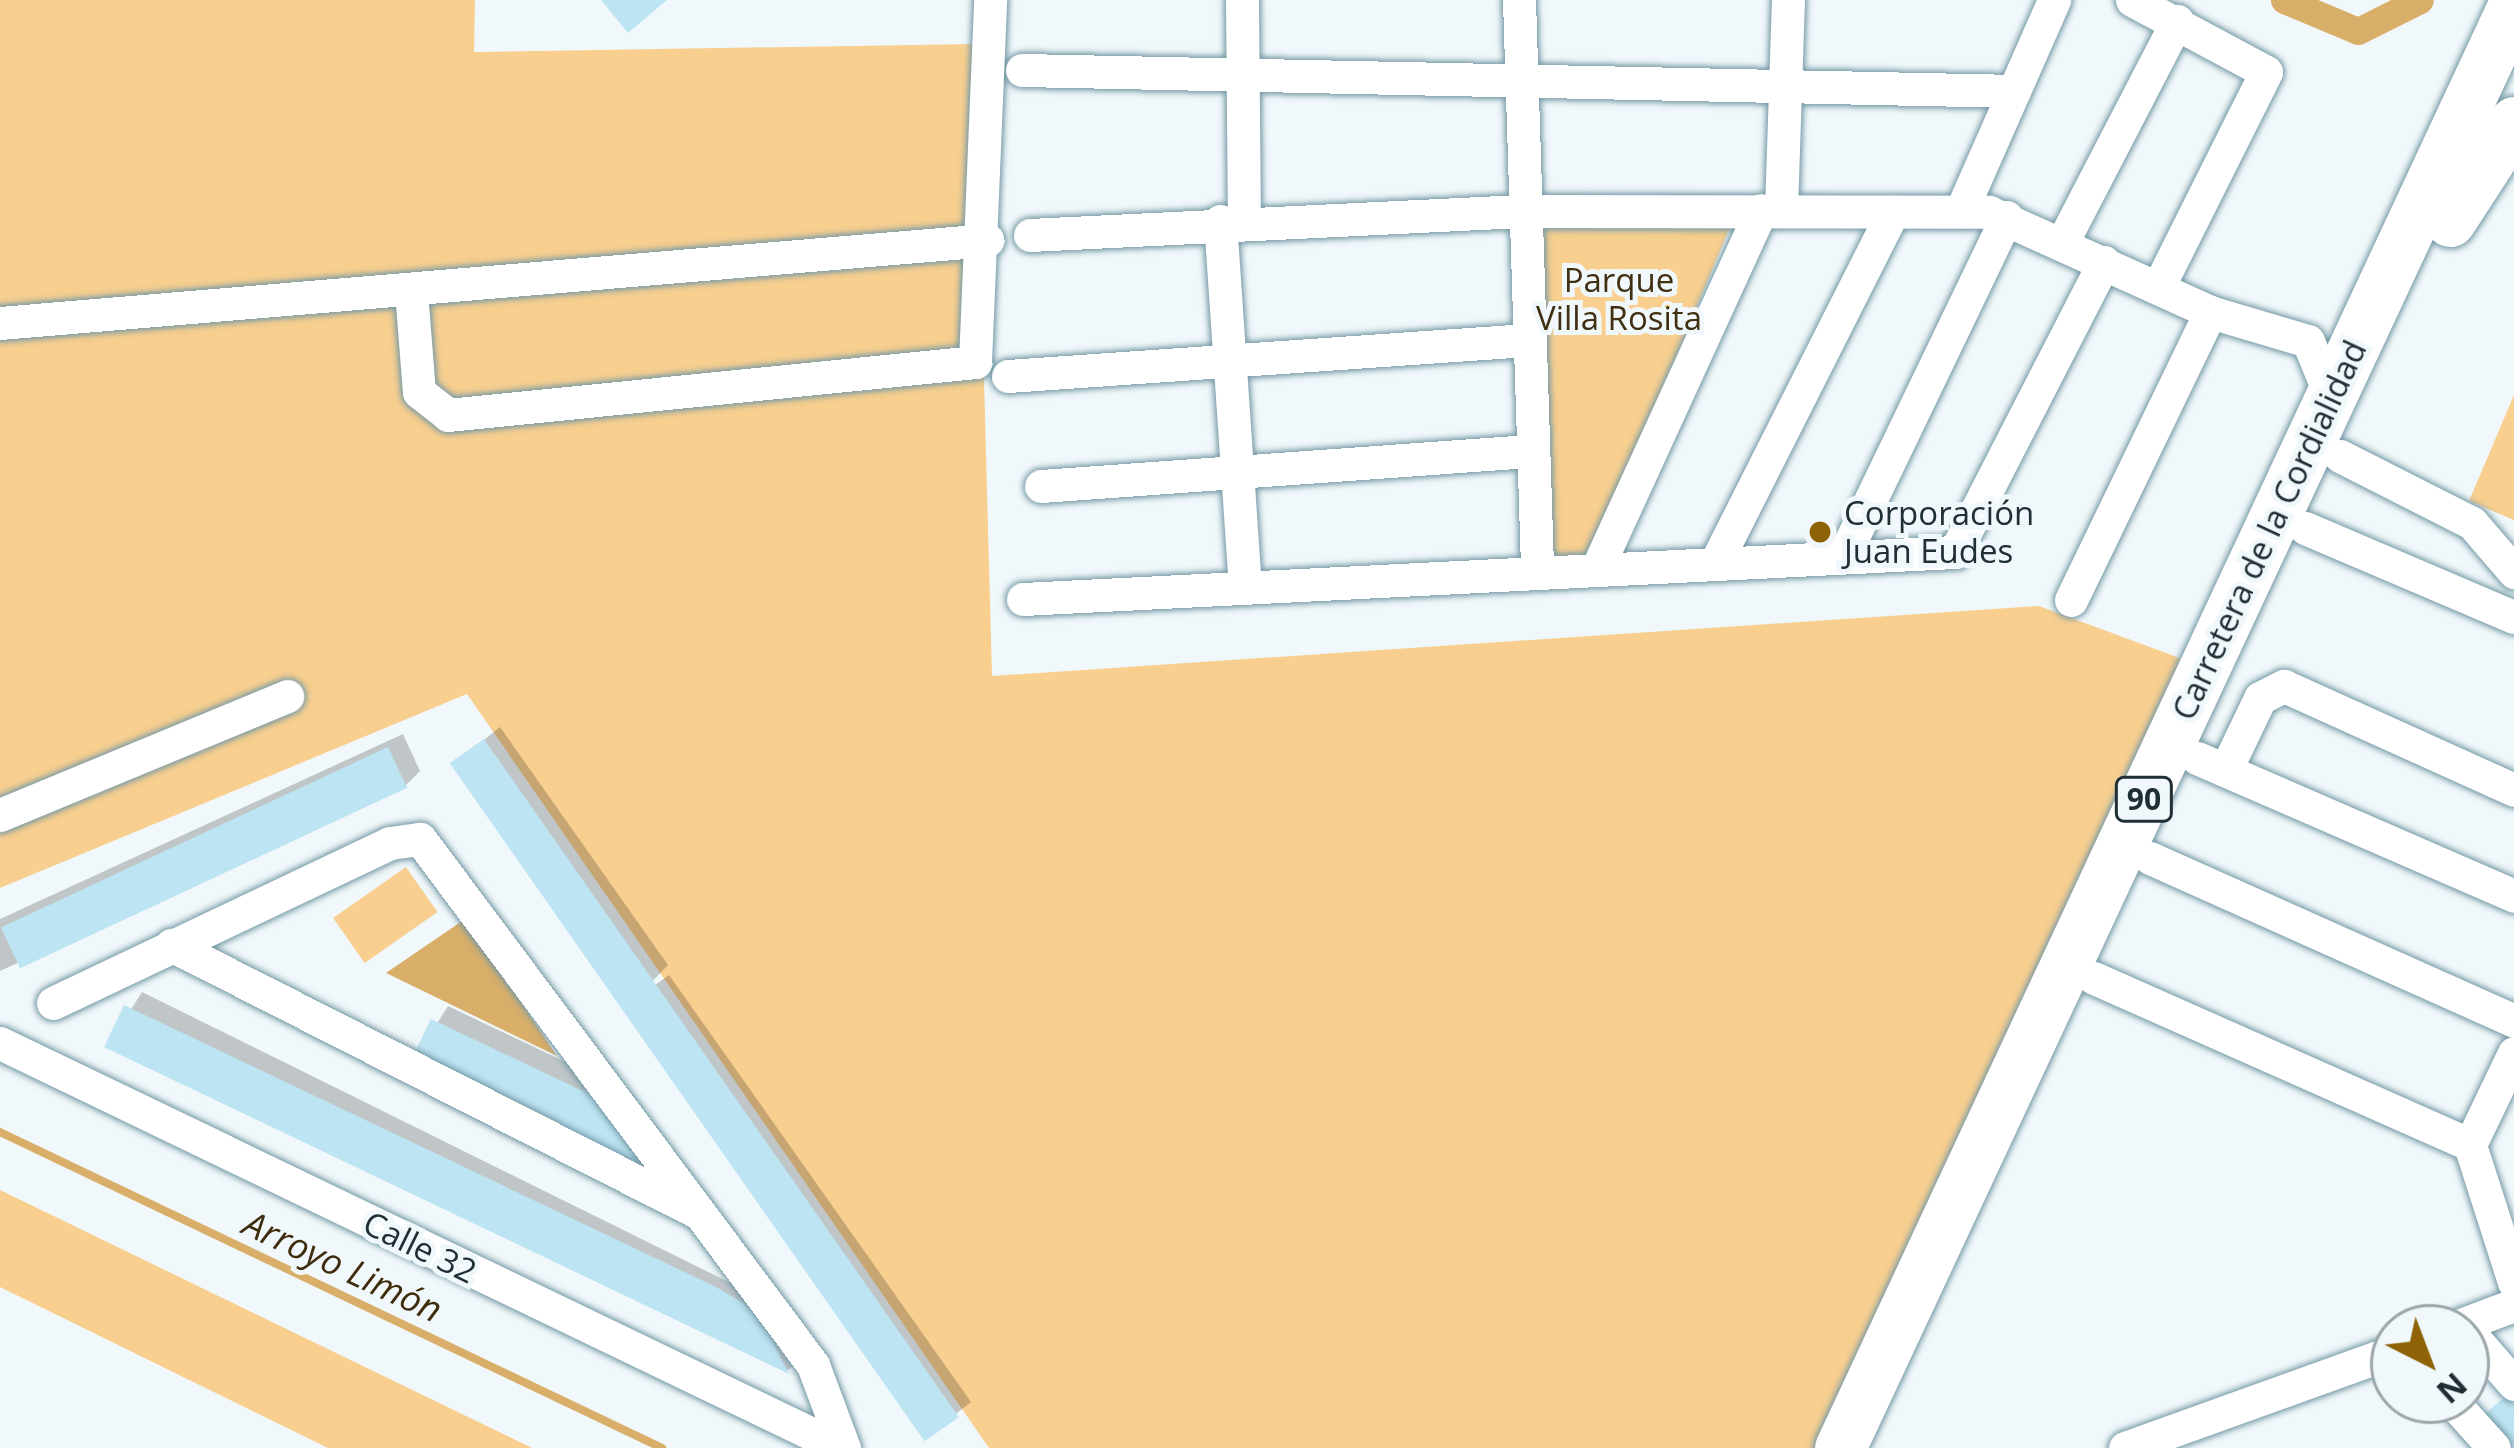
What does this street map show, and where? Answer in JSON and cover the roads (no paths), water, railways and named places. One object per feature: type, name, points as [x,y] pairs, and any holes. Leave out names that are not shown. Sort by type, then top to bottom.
[{"type":"highway","name":"Carretera de la Cordialidad","points":[[1840,1448],[2514,4]]},
{"type":"highway","name":"Carretera de la Cordialidad","points":[[1872,1448],[2150,859],[2211,764],[2306,528],[2477,165],[2514,122]]},
{"type":"street","points":[[411,291],[430,409],[517,409],[956,370],[983,345],[990,0]]},
{"type":"street","points":[[1242,0],[1243,74],[1232,220],[1229,362],[1245,585]]},
{"type":"street","points":[[1519,0],[1528,452],[1538,566]]},
{"type":"street","points":[[1599,564],[1771,210],[1786,90],[1788,0]]},
{"type":"street","points":[[1961,211],[2054,0]]},
{"type":"street","points":[[2132,0],[2254,60],[2266,91],[2158,286]]},
{"type":"street","points":[[2063,241],[2177,21]]},
{"type":"street","points":[[1022,70],[1786,90],[2014,91]]},
{"type":"street","points":[[1030,235],[1232,220],[1525,211],[1961,211],[2008,217],[2210,312],[2287,333],[2324,358],[2330,401]]},
{"type":"street","points":[[1718,558],[1893,212]]},
{"type":"street","points":[[1844,555],[2008,217]]},
{"type":"street","points":[[0,323],[988,240]]},
{"type":"street","points":[[1022,599],[1538,566],[1955,552],[1968,542],[2104,262]]},
{"type":"street","points":[[2287,333],[2328,329],[2378,294]]},
{"type":"street","points":[[2071,600],[2210,312]]},
{"type":"street","points":[[1008,376],[1528,340]]},
{"type":"street","points":[[1041,486],[1528,452]]},
{"type":"street","points":[[2340,456],[2472,523],[2514,572]]},
{"type":"street","points":[[2306,528],[2514,617]]},
{"type":"street","points":[[2514,790],[2284,686],[2260,698],[2211,764],[2514,896]]},
{"type":"street","points":[[0,815],[287,696]]},
{"type":"street","points":[[53,1003],[390,842],[420,839],[813,1365],[842,1448]]},
{"type":"street","points":[[2150,859],[2514,1021]]},
{"type":"street","points":[[171,945],[700,1214]]},
{"type":"street","points":[[2094,978],[2470,1144]]},
{"type":"street","name":"Calle 32","points":[[0,1043],[842,1448]]},
{"type":"street","points":[[2514,1053],[2470,1144],[2514,1282]]},
{"type":"street","points":[[2490,1359],[2514,1384]]},
{"type":"street","points":[[2125,1448],[2370,1360]]},
{"type":"street","points":[[2472,1424],[2494,1448]]},
{"type":"waterway","points":[[2284,0],[2358,31],[2420,0]]},
{"type":"waterway","name":"Arroyo Limón","points":[[0,1132],[662,1448]]},
{"type":"place","name":"Corporación Juan Eudes","points":[[1820,532]]},
{"type":"park label","name":"Parque Villa Rosita","points":[[1619,299]]}]
